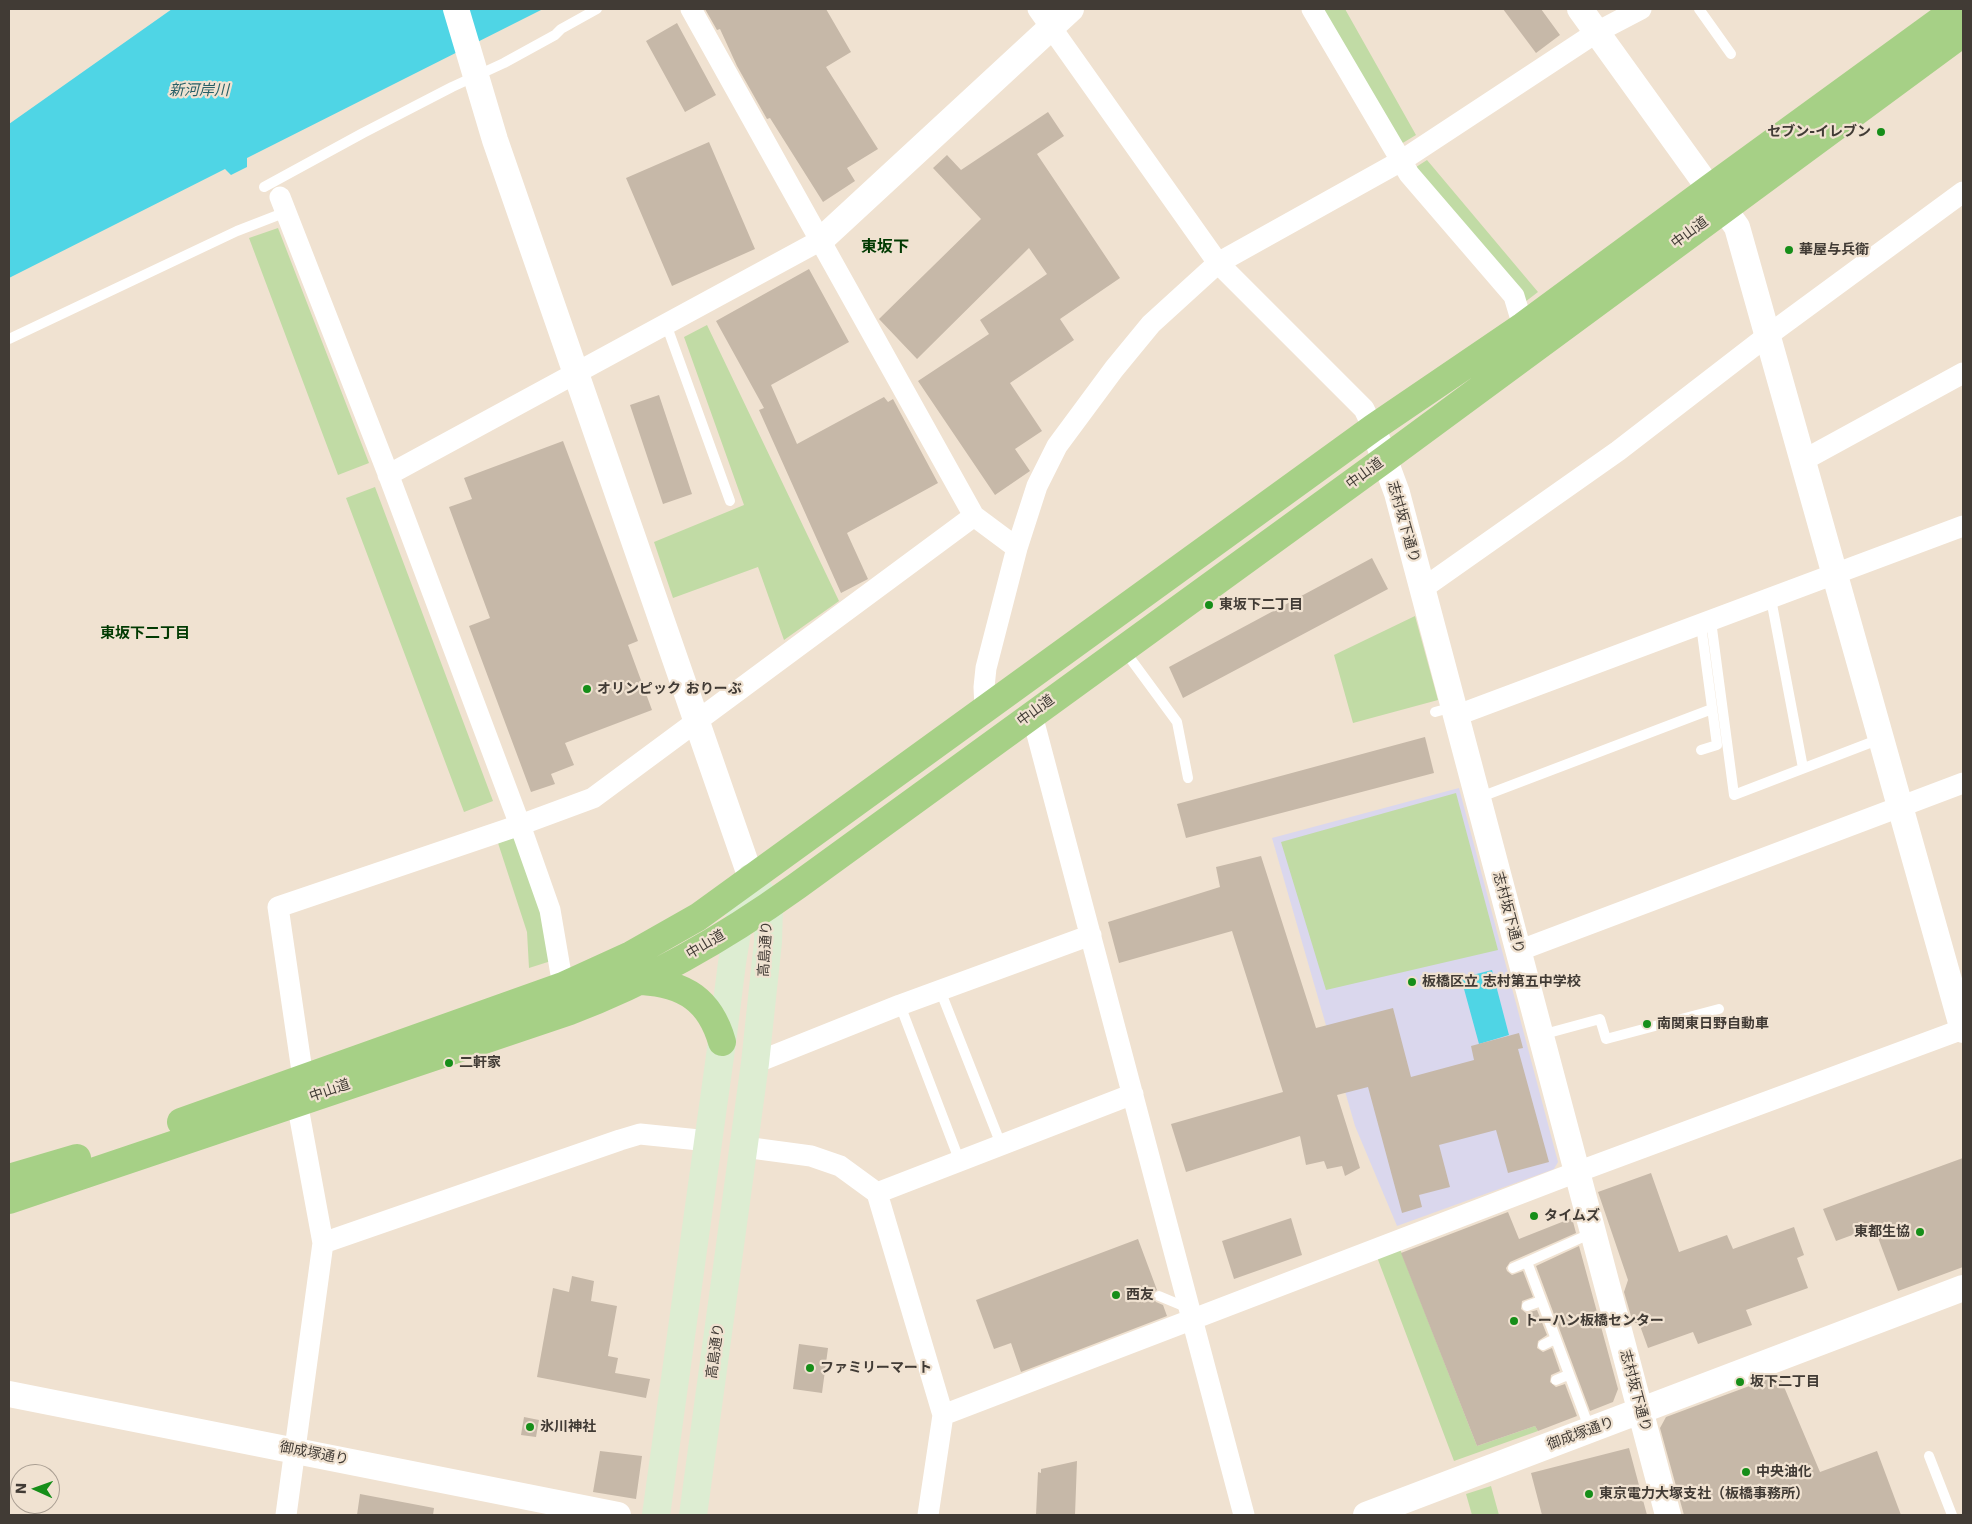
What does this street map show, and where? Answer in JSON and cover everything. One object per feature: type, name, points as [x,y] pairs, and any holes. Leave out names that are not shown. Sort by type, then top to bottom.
[{"type":"highway","name":"中山道","points":[[9,1178],[570,1011],[613,995],[642,981],[738,926],[769,906],[1385,459],[1956,9]]},
{"type":"highway","name":"中山道","points":[[9,1200],[300,1090],[563,986],[597,972],[666,936],[698,916],[751,878],[1373,428],[1963,33]]},
{"type":"highway","points":[[642,981],[670,985],[692,994],[712,1016],[722,1042]]},
{"type":"main road","name":"高島通り","points":[[693,1515],[755,1063],[768,942],[769,906],[751,878]]},
{"type":"main road","name":"高島通り","points":[[656,1515],[738,926],[751,878]]},
{"type":"street","points":[[456,9],[495,140],[751,878]]},
{"type":"street","points":[[691,9],[974,516],[1017,548]]},
{"type":"street","points":[[388,475],[821,240],[1044,19],[1071,9]]},
{"type":"street","points":[[1312,9],[1409,174],[1514,296],[1523,326]]},
{"type":"street","points":[[943,1415],[1190,1314],[1532,1194],[1576,1172],[1963,1029],[1737,227],[1580,9]]},
{"type":"street","points":[[985,709],[984,687],[986,668],[1017,548],[1037,486],[1057,446],[1151,324],[1218,263],[1402,161],[1597,32],[1640,9]]},
{"type":"street","points":[[1044,19],[1218,263],[1364,409],[1373,428]]},
{"type":"street","points":[[1422,589],[1618,451],[1767,336],[1963,192]]},
{"type":"street","points":[[276,194],[388,475],[520,825],[550,910],[563,986]]},
{"type":"street","points":[[1802,460],[1963,373]]},
{"type":"street","name":"志村坂下通り","points":[[1373,428],[1397,493],[1422,589],[1448,711],[1477,798],[1668,1515]]},
{"type":"street","points":[[286,1515],[323,1243],[300,1090],[278,907],[594,798],[974,516]]},
{"type":"street","points":[[1448,711],[1706,623],[1963,526]]},
{"type":"street","points":[[1032,714],[1244,1515]]},
{"type":"street","points":[[1518,951],[1963,783]]},
{"type":"street","points":[[755,1063],[900,1005],[1090,935]]},
{"type":"street","points":[[877,1194],[1133,1094]]},
{"type":"street","points":[[323,1243],[640,1134],[709,1141]]},
{"type":"street","points":[[744,1147],[811,1156],[840,1166],[877,1194],[943,1415],[928,1515]]},
{"type":"street","name":"御成塚通り","points":[[1366,1515],[1640,1412],[1715,1390],[1963,1288]]},
{"type":"street","name":"御成塚通り","points":[[9,1394],[618,1515]]},
{"type":"lane","points":[[9,339],[237,231],[276,194],[452,87],[504,63],[597,9]]},
{"type":"lane","points":[[1699,9],[1731,54]]},
{"type":"lane","points":[[666,324],[730,500]]},
{"type":"lane","points":[[1771,599],[1803,768]]},
{"type":"lane","points":[[1706,623],[1734,795],[1881,738]]},
{"type":"lane","points":[[1701,750],[1717,745],[1712,709],[1706,623]]},
{"type":"lane","points":[[1123,648],[1177,722],[1188,778]]},
{"type":"lane","points":[[1477,798],[1712,709]]},
{"type":"lane","points":[[940,990],[1002,1146]]},
{"type":"lane","points":[[900,1005],[960,1162]]},
{"type":"lane","points":[[1540,1035],[1600,1020],[1606,1039],[1719,1009]]},
{"type":"lane","points":[[1513,1268],[1592,1233]]},
{"type":"lane","points":[[1526,1262],[1590,1430]]},
{"type":"lane","points":[[1159,1296],[1190,1314]]},
{"type":"lane","points":[[1527,1306],[1541,1301]]},
{"type":"lane","points":[[1543,1345],[1555,1339]]},
{"type":"lane","points":[[1556,1380],[1568,1375]]},
{"type":"lane","points":[[1929,1456],[1952,1515]]},
{"type":"shaded area","name":"板橋区立 志村第五中学校","points":[[1459,788],[1558,1162],[1554,1169],[1397,1226],[1355,1126],[1272,838]]},
{"type":"green space","points":[[1322,9],[1345,9],[1416,135],[1401,144]]},
{"type":"green space","points":[[1427,160],[1538,292],[1525,302],[1413,169]]},
{"type":"green space","points":[[278,228],[369,463],[338,475],[249,238]]},
{"type":"green space","points":[[707,325],[839,601],[784,640],[758,567],[673,598],[654,542],[744,505],[684,337]]},
{"type":"green space","points":[[375,487],[493,801],[464,812],[346,498]]},
{"type":"green space","points":[[1415,616],[1438,700],[1353,723],[1334,655]]},
{"type":"green space","points":[[1456,793],[1498,950],[1326,990],[1281,842]]},
{"type":"green space","points":[[518,836],[545,913],[551,961],[529,968],[527,932],[498,843]]},
{"type":"green space","points":[[1400,1249],[1477,1446],[1535,1426],[1538,1431],[1454,1461],[1377,1257]]},
{"type":"green space","points":[[1491,1486],[1499,1515],[1472,1515],[1466,1494]]},
{"type":"water","name":"新河岸川","points":[[172,9],[543,9],[247,158],[247,167],[231,175],[225,169],[9,278],[9,124]]},
{"type":"water","points":[[1492,970],[1509,1035],[1479,1044],[1461,978]]},
{"type":"building","points":[[705,9],[826,9],[851,52],[826,67],[878,149],[847,168],[855,181],[823,202],[770,118],[767,119],[737,66],[720,29],[717,30]]},
{"type":"building","points":[[1503,9],[1541,9],[1560,35],[1536,53]]},
{"type":"building","points":[[677,23],[716,95],[685,112],[646,41]]},
{"type":"building","points":[[1048,112],[1064,136],[1037,154],[1120,278],[1060,319],[1074,340],[1010,383],[1042,431],[1015,449],[1030,471],[995,495],[918,381],[989,334],[980,320],[1047,274],[1029,248],[917,359],[879,319],[981,219],[933,168],[947,155],[961,170]]},
{"type":"building","points":[[709,142],[755,249],[672,286],[626,178]]},
{"type":"building","points":[[809,269],[849,342],[771,385],[797,444],[884,397],[888,402],[893,399],[938,483],[847,533],[868,579],[841,593],[759,410],[764,408],[716,321]]},
{"type":"building","points":[[659,395],[692,494],[663,504],[630,405]]},
{"type":"building","points":[[563,441],[638,641],[628,645],[652,710],[565,743],[574,765],[551,774],[555,784],[531,792],[469,626],[490,618],[449,507],[472,499],[464,478]]},
{"type":"building","points":[[1372,558],[1388,589],[1183,698],[1169,667]]},
{"type":"building","points":[[1425,737],[1434,773],[1186,838],[1177,804]]},
{"type":"building","points":[[1261,856],[1316,1028],[1393,1008],[1411,1077],[1474,1060],[1471,1046],[1519,1033],[1523,1048],[1518,1049],[1549,1162],[1508,1173],[1496,1130],[1439,1145],[1450,1187],[1419,1195],[1422,1207],[1402,1213],[1368,1087],[1337,1095],[1360,1168],[1345,1176],[1342,1166],[1327,1169],[1324,1161],[1306,1165],[1300,1136],[1186,1172],[1171,1124],[1283,1092],[1232,931],[1119,963],[1108,922],[1220,887],[1216,867]]},
{"type":"building","name":"東都生協","points":[[1963,1158],[1963,1267],[1898,1291],[1874,1227],[1836,1241],[1823,1209]]},
{"type":"building","points":[[1651,1173],[1679,1252],[1727,1235],[1733,1249],[1794,1227],[1804,1255],[1797,1258],[1808,1288],[1746,1310],[1752,1325],[1698,1344],[1693,1332],[1648,1348],[1639,1323],[1633,1323],[1624,1292],[1628,1280],[1598,1192]]},
{"type":"building","name":"トーハン板橋センター","points":[[1508,1212],[1519,1239],[1572,1218],[1576,1233],[1510,1262],[1506,1268],[1512,1275],[1523,1271],[1533,1297],[1522,1301],[1521,1309],[1526,1313],[1537,1310],[1547,1335],[1538,1341],[1537,1348],[1543,1352],[1552,1348],[1560,1371],[1551,1375],[1550,1382],[1556,1387],[1565,1384],[1577,1416],[1538,1431],[1535,1426],[1477,1446],[1401,1253]]},
{"type":"building","points":[[1291,1218],[1302,1255],[1234,1279],[1222,1241]]},
{"type":"building","points":[[1138,1239],[1157,1290],[1153,1293],[1152,1297],[1156,1302],[1163,1305],[1167,1316],[1021,1372],[1011,1343],[994,1349],[976,1300]]},
{"type":"building","points":[[1579,1246],[1618,1389],[1613,1402],[1590,1411],[1536,1266]]},
{"type":"building","points":[[572,1276],[594,1281],[591,1301],[617,1306],[608,1356],[618,1358],[615,1373],[650,1379],[646,1398],[537,1377],[553,1288],[569,1292]]},
{"type":"building","points":[[799,1344],[828,1348],[822,1393],[793,1389]]},
{"type":"building","name":"中央油化","points":[[1779,1375],[1820,1472],[1877,1451],[1901,1515],[1684,1515],[1660,1428],[1666,1417]]},
{"type":"building","points":[[524,1417],[539,1420],[536,1437],[521,1435]]},
{"type":"building","name":"東京電力大塚支社（板橋事務所）","points":[[1629,1448],[1647,1515],[1542,1515],[1531,1473]]},
{"type":"building","points":[[600,1451],[642,1456],[636,1499],[593,1492]]},
{"type":"building","points":[[1077,1461],[1075,1515],[1036,1515],[1038,1472],[1041,1473],[1041,1469]]},
{"type":"building","points":[[360,1494],[434,1508],[433,1515],[357,1515]]},
{"type":"place","name":"セブン-イレブン","points":[[1881,132]]},
{"type":"place","name":"華屋与兵衛","points":[[1789,250]]},
{"type":"place","name":"東坂下二丁目","points":[[1209,605]]},
{"type":"place","name":"オリンピック おりーぶ","points":[[587,689]]},
{"type":"place","name":"板橋区立 志村第五中学校","points":[[1412,982]]},
{"type":"place","name":"南関東日野自動車","points":[[1647,1024]]},
{"type":"place","name":"二軒家","points":[[449,1063]]},
{"type":"place","name":"タイムズ","points":[[1534,1216]]},
{"type":"place","name":"東都生協","points":[[1920,1232]]},
{"type":"place","name":"西友","points":[[1116,1295]]},
{"type":"place","name":"トーハン板橋センター","points":[[1514,1321]]},
{"type":"place","name":"ファミリーマート","points":[[810,1368]]},
{"type":"place","name":"坂下二丁目","points":[[1740,1382]]},
{"type":"place","name":"氷川神社","points":[[530,1427]]},
{"type":"place","name":"中央油化","points":[[1746,1472]]},
{"type":"place","name":"東京電力大塚支社（板橋事務所）","points":[[1589,1494]]},
{"type":"district","name":"東坂下","points":[[885,248]]},
{"type":"district","name":"東坂下二丁目","points":[[145,634]]}]
